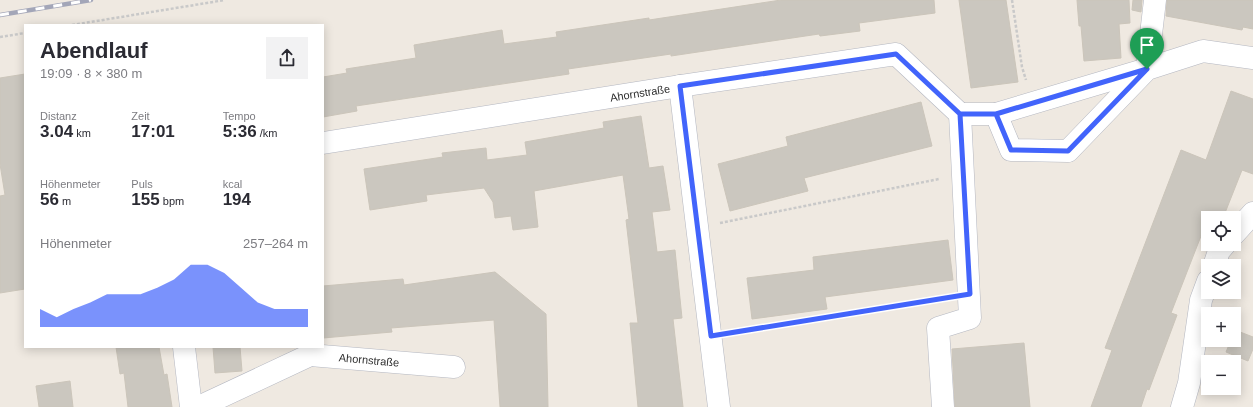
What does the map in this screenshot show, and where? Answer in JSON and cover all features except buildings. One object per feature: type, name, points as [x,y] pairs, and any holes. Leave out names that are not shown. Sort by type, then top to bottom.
[{"type":"street","points":[[996,114],[1011,150],[1068,151],[1147,69],[1155,0]]},
{"type":"street","points":[[943,407],[938,328],[970,318],[960,114],[996,114],[1203,51],[1253,58]]},
{"type":"street","name":"Ahornstraße","points":[[324,143],[680,86],[896,54],[960,114]]},
{"type":"street","points":[[680,86],[719,407]]},
{"type":"street","points":[[1241,226],[1253,213]]},
{"type":"street","points":[[1182,407],[1189,383],[1201,299]]},
{"type":"street","points":[[184,348],[192,407]]},
{"type":"street","name":"Ahornstraße","points":[[199,407],[310,355],[454,367]]},
{"type":"path","points":[[78,24],[225,0]]},
{"type":"path","points":[[1012,0],[1022,67],[1032,103]]},
{"type":"path","points":[[0,37],[24,33]]},
{"type":"path","points":[[697,228],[963,174]]},
{"type":"path","points":[[711,336],[970,294]]},
{"type":"railway","points":[[0,15],[91,0]]},
{"type":"route","points":[[1147,69],[996,114],[960,114],[896,54],[680,86],[711,336],[970,294],[960,114],[996,114],[1011,150],[1068,151],[1147,69]]}]
